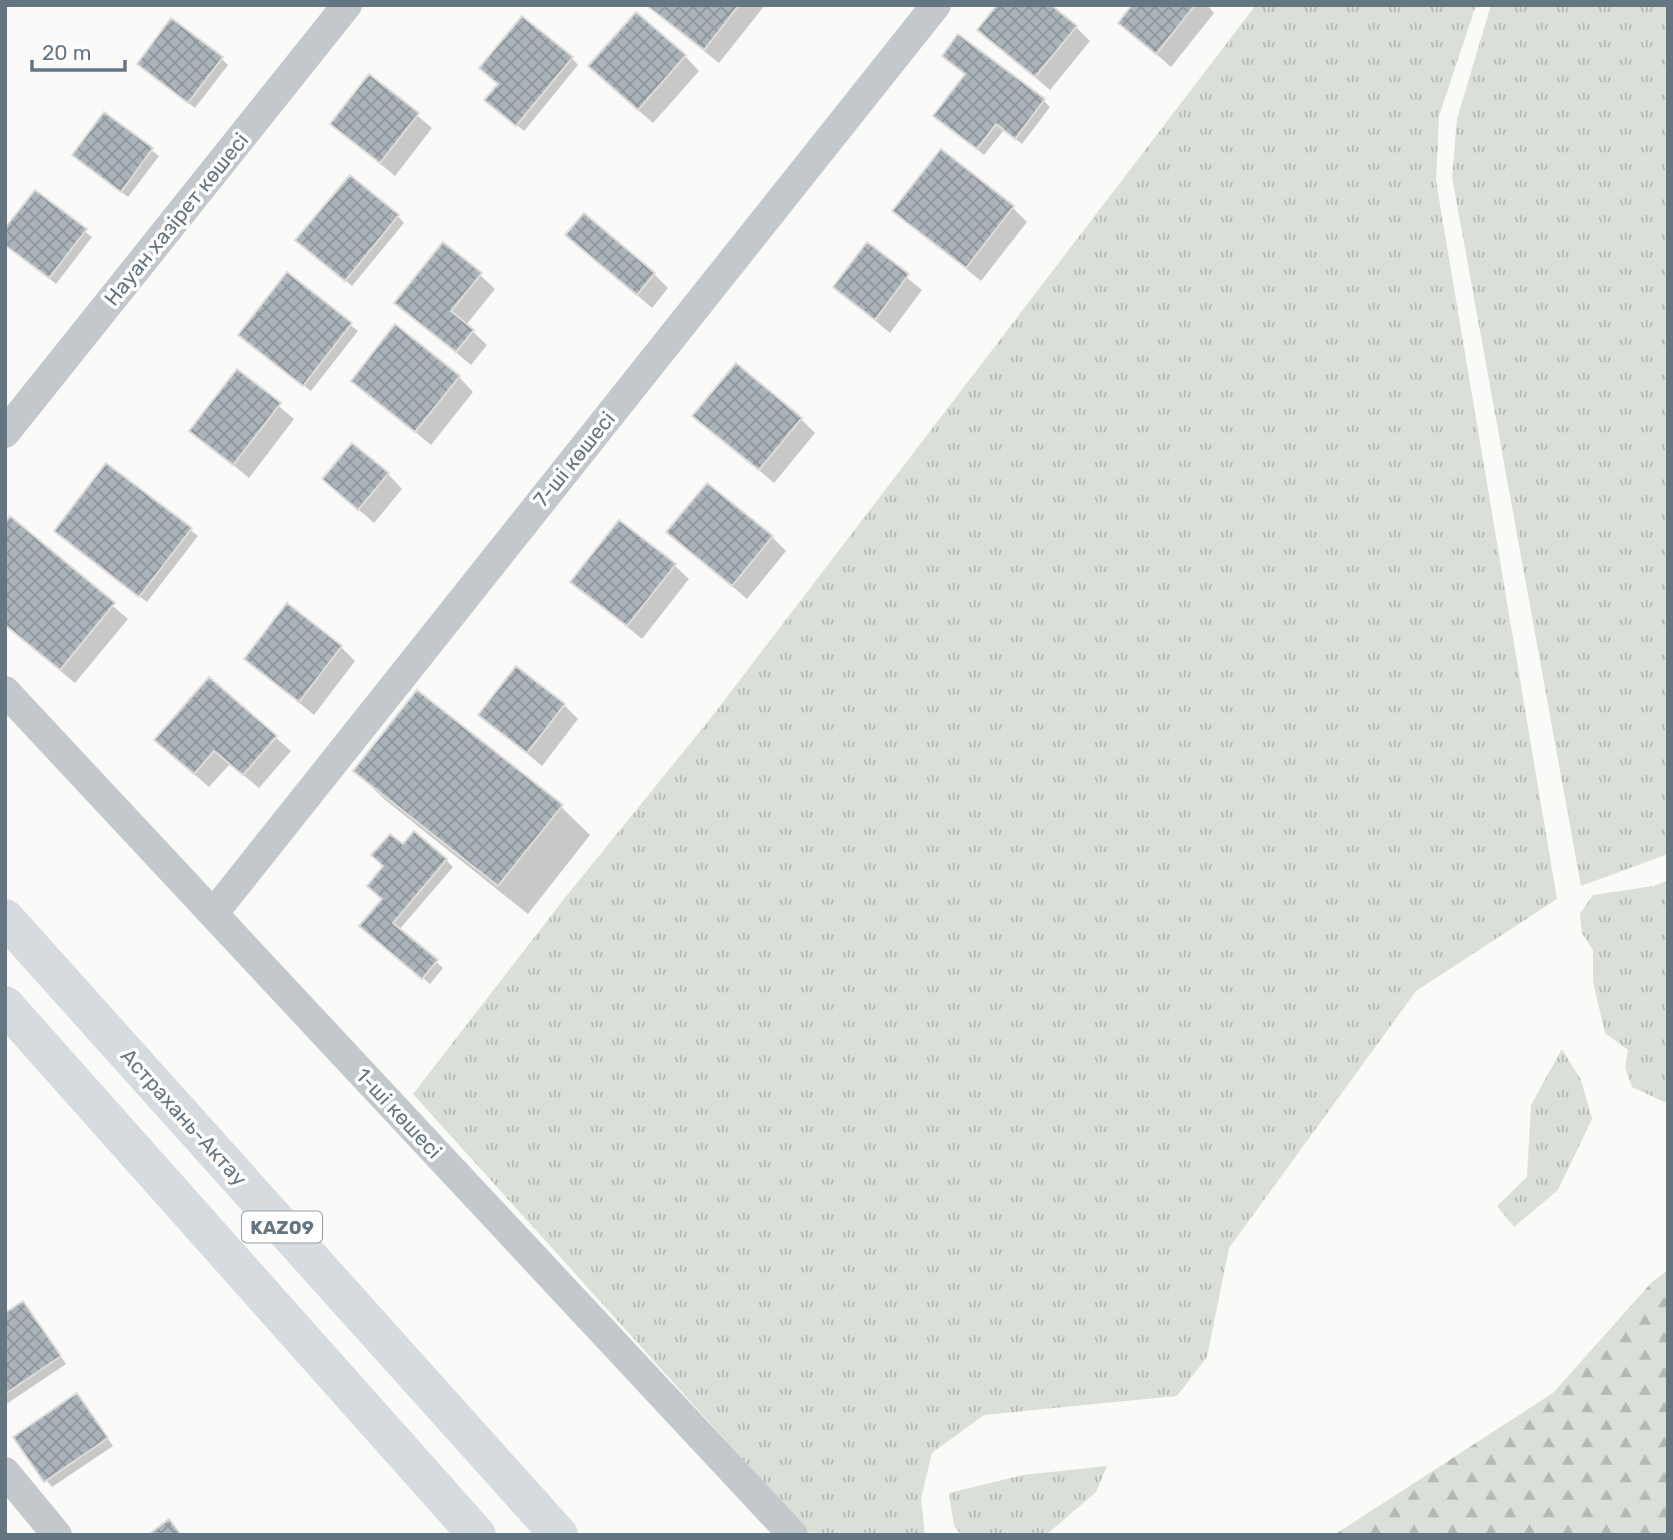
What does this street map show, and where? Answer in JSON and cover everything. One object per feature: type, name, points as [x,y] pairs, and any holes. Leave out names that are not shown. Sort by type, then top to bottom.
[{"type":"highway","name":"Астрахань-Актау","points":[[5,918],[559,1535]]},
{"type":"highway","name":"KAZ09","points":[[5,1005],[477,1535]]},
{"type":"street","name":"Науан хазірет көшесі","points":[[5,433],[347,5]]},
{"type":"street","name":"7-шi көшесі","points":[[213,914],[936,5]]},
{"type":"street","name":"1-шi көшесі","points":[[5,691],[793,1535]]},
{"type":"street","points":[[5,1472],[57,1535]]},
{"type":"green space","points":[[1256,5],[1476,5],[1439,116],[1436,181],[1557,899],[1416,991],[1229,1248],[1207,1357],[1177,1396],[984,1415],[932,1453],[921,1498],[925,1535],[811,1535],[413,1094],[564,899],[710,719]]},
{"type":"green space","points":[[1491,5],[1668,5],[1668,854],[1581,886],[1452,177],[1457,119]]},
{"type":"green space","points":[[1668,880],[1668,1101],[1664,1102],[1632,1087],[1625,1067],[1628,1050],[1605,1033],[1593,982],[1593,950],[1582,933],[1580,914],[1593,895],[1654,886]]},
{"type":"green space","points":[[1562,1049],[1581,1080],[1592,1119],[1558,1190],[1514,1227],[1497,1206],[1527,1177],[1531,1105]]},
{"type":"green space","points":[[1668,1270],[1668,1535],[1334,1535],[1553,1393],[1652,1282]]},
{"type":"green space","points":[[1107,1466],[1096,1492],[1046,1535],[961,1535],[954,1526],[949,1493],[1023,1475]]},
{"type":"building","points":[[646,5],[739,5],[704,50]]},
{"type":"building","points":[[997,5],[1051,5],[1077,26],[1035,77],[977,30]]},
{"type":"building","points":[[1132,5],[1195,5],[1156,54],[1118,23]]},
{"type":"building","points":[[636,12],[686,55],[638,110],[588,66]]},
{"type":"building","points":[[522,16],[573,57],[516,126],[484,100],[498,84],[479,68]]},
{"type":"building","points":[[171,18],[223,57],[188,103],[137,64]]},
{"type":"building","points":[[958,34],[1045,99],[1015,139],[996,124],[977,149],[933,116],[965,74],[942,56]]},
{"type":"building","points":[[369,74],[419,113],[380,163],[330,124]]},
{"type":"building","points":[[104,112],[153,148],[121,192],[72,155]]},
{"type":"building","points":[[941,149],[1014,206],[966,268],[892,211]]},
{"type":"building","points":[[350,175],[399,215],[345,281],[295,240]]},
{"type":"building","points":[[35,190],[87,229],[49,278],[5,245],[5,228]]},
{"type":"building","points":[[584,213],[655,273],[637,295],[565,235]]},
{"type":"building","points":[[443,242],[482,273],[451,311],[474,330],[456,352],[394,303]]},
{"type":"building","points":[[867,242],[909,274],[875,320],[833,287]]},
{"type":"building","points":[[287,272],[352,323],[303,386],[238,335]]},
{"type":"building","points":[[395,324],[460,376],[415,432],[351,381]]},
{"type":"building","points":[[736,363],[802,418],[759,470],[692,416]]},
{"type":"building","points":[[237,369],[281,403],[233,465],[189,431]]},
{"type":"building","points":[[352,443],[389,473],[358,510],[322,479]]},
{"type":"building","points":[[106,463],[192,528],[139,597],[54,531]]},
{"type":"building","points":[[707,483],[773,536],[732,586],[666,532]]},
{"type":"building","points":[[10,516],[115,603],[60,670],[5,625],[5,522]]},
{"type":"building","points":[[619,520],[676,564],[627,626],[570,582]]},
{"type":"building","points":[[287,603],[342,646],[299,702],[244,659]]},
{"type":"building","points":[[516,666],[565,704],[527,753],[478,715]]},
{"type":"building","points":[[209,677],[277,736],[243,775],[214,751],[194,774],[154,740]]},
{"type":"building","points":[[417,690],[563,805],[498,886],[353,771]]},
{"type":"building","points":[[414,831],[447,859],[393,923],[438,960],[422,979],[359,926],[382,899],[367,886],[383,866],[371,855],[390,834],[403,844]]},
{"type":"building","points":[[23,1301],[61,1356],[5,1394],[5,1313]]},
{"type":"building","points":[[77,1393],[108,1438],[44,1482],[13,1437]]},
{"type":"building","points":[[169,1519],[181,1535],[148,1535]]}]
